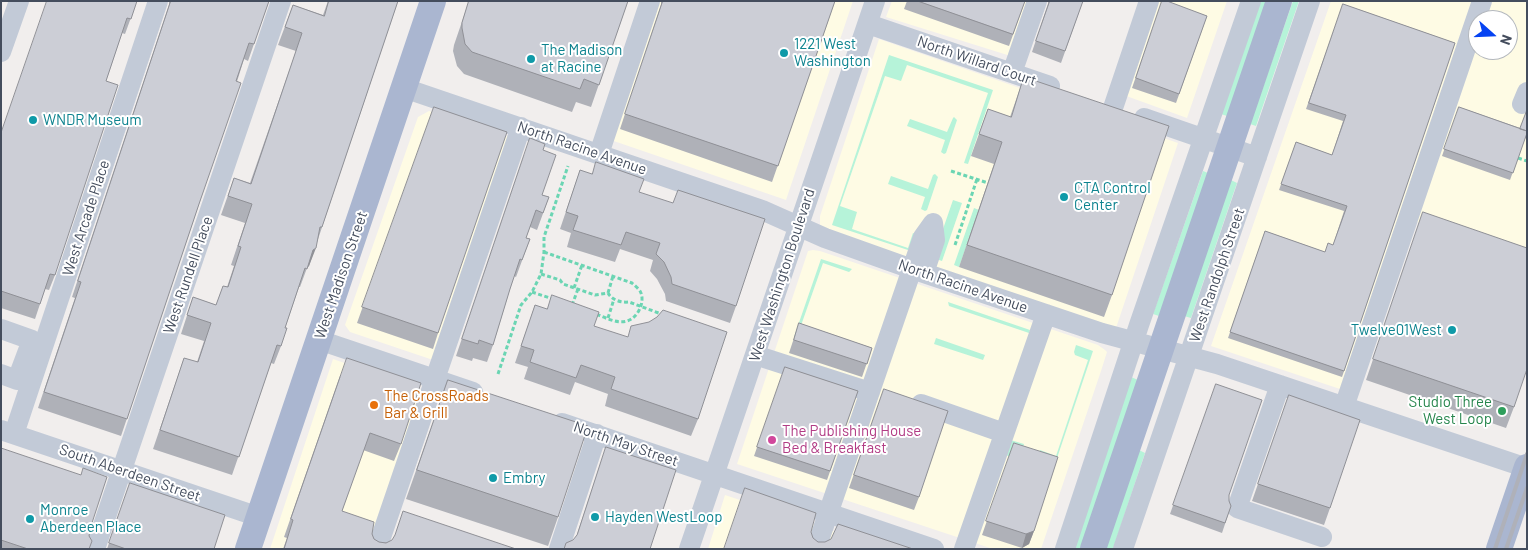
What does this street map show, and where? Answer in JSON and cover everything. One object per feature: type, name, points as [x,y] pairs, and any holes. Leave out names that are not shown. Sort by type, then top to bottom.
[{"type":"main road","name":"West Madison Street","points":[[248,549],[433,1]]},
{"type":"main road","name":"West Randolph Street","points":[[1093,549],[1278,1]]},
{"type":"main road","points":[[1499,549],[1527,468]]},
{"type":"street","points":[[1,52],[19,1]]},
{"type":"street","name":"West Arcade Place","points":[[8,432],[158,1]]},
{"type":"street","name":"West Rundell Place","points":[[94,549],[281,1]]},
{"type":"street","points":[[599,154],[650,1]]},
{"type":"street","name":"West Washington Boulevard","points":[[690,549],[875,1]]},
{"type":"street","points":[[1012,73],[1036,1]]},
{"type":"street","points":[[1149,1],[1105,105],[1257,157]]},
{"type":"street","points":[[1064,549],[1250,1]]},
{"type":"street","name":"West Randolph Street","points":[[1123,549],[1310,1]]},
{"type":"street","points":[[1344,407],[1417,222],[1482,1]]},
{"type":"street","name":"North Willard Court","points":[[868,24],[1071,93]]},
{"type":"street","name":"North Racine Avenue","points":[[404,88],[762,210],[825,238],[918,271],[1133,342],[1280,385],[1527,468]]},
{"type":"street","points":[[377,549],[400,512],[435,379],[521,127]]},
{"type":"street","points":[[816,549],[828,513],[884,393],[918,271]]},
{"type":"street","points":[[964,549],[1046,314]]},
{"type":"street","points":[[1,329],[32,340],[17,380],[1,374]]},
{"type":"street","points":[[319,340],[491,398]]},
{"type":"street","points":[[756,355],[884,393],[1004,433]]},
{"type":"street","points":[[1280,385],[1237,508],[1322,537]]},
{"type":"street","name":"North May Street","points":[[547,418],[934,549]]},
{"type":"street","name":"South Aberdeen Street","points":[[8,432],[258,517]]},
{"type":"street","points":[[559,549],[598,434]]},
{"type":"path","points":[[1518,158],[1527,161]]},
{"type":"path","points":[[498,374],[521,305],[532,292],[541,274],[544,237],[568,166]]},
{"type":"path","points":[[950,171],[988,183]]},
{"type":"path","points":[[955,245],[977,179]]},
{"type":"path","points":[[544,252],[632,282],[640,290],[643,298],[635,317],[628,321],[618,322],[590,312]]},
{"type":"path","points":[[564,303],[572,306],[582,265]]},
{"type":"path","points":[[541,274],[560,280],[563,284],[576,289],[596,295],[608,293]]},
{"type":"path","points":[[608,293],[614,276]]},
{"type":"path","points":[[532,292],[556,300]]},
{"type":"path","points":[[608,293],[611,298],[669,316]]},
{"type":"path","points":[[608,318],[614,299]]},
{"type":"shaded area","points":[[650,1],[853,1],[786,200],[605,138]]},
{"type":"shaded area","points":[[892,1],[1037,1],[1017,58],[886,17]]},
{"type":"shaded area","points":[[1149,1],[1227,1],[1187,118],[1118,93]]},
{"type":"shaded area","points":[[1331,1],[1527,1],[1527,259],[1408,219],[1349,392],[1211,346]]},
{"type":"shaded area","points":[[879,39],[1178,143],[1116,328],[827,230],[820,226],[820,216]]},
{"type":"shaded area","points":[[429,111],[518,140],[442,363],[350,332],[345,325],[418,117]]},
{"type":"shaded area","points":[[813,250],[1098,345],[1107,352],[1041,549],[993,549],[737,464],[808,251]]},
{"type":"shaded area","points":[[333,359],[430,393],[379,549],[270,549]]},
{"type":"shaded area","points":[[725,495],[887,549],[708,549]]},
{"type":"green space","points":[[1260,1],[1266,1],[1227,116],[1221,114]]},
{"type":"green space","points":[[1293,1],[1299,1],[1256,126],[1250,124]]},
{"type":"green space","points":[[889,55],[993,90],[968,164],[964,163],[988,93],[907,65],[901,81],[885,76],[840,206],[857,212],[852,229],[908,248],[913,233],[919,235],[914,252],[832,225]]},
{"type":"green space","points":[[954,117],[957,120],[946,153],[944,154],[941,152],[945,140],[907,126],[910,119],[947,132]]},
{"type":"green space","points":[[1203,171],[1208,173],[1159,316],[1153,314]]},
{"type":"green space","points":[[935,174],[938,177],[927,210],[925,211],[921,209],[925,197],[888,184],[891,176],[928,189]]},
{"type":"green space","points":[[1231,180],[1237,183],[1191,318],[1184,316]]},
{"type":"green space","points":[[953,200],[962,203],[942,261],[933,258]]},
{"type":"green space","points":[[974,208],[979,210],[959,267],[954,265]]},
{"type":"green space","points":[[821,259],[852,269],[849,272],[823,263],[798,334],[794,337]]},
{"type":"green space","points":[[948,302],[1030,330],[1029,333],[949,306]]},
{"type":"green space","points":[[936,338],[985,355],[983,360],[934,344]]},
{"type":"green space","points":[[1076,345],[1093,351],[1053,470],[1002,454],[1007,439],[1024,444],[1020,456],[1036,462],[1040,450],[1056,456],[1088,360],[1075,355]]},
{"type":"green space","points":[[1131,377],[1138,380],[1080,549],[1074,549]]},
{"type":"green space","points":[[1139,450],[1145,453],[1113,549],[1106,549]]},
{"type":"building","points":[[47,1],[137,1],[131,19],[127,18],[106,81],[118,85],[55,275],[50,274],[40,304],[1,291],[1,133]]},
{"type":"building","points":[[171,1],[269,1],[254,44],[249,43],[236,81],[241,83],[127,419],[44,392],[81,282],[78,281]]},
{"type":"building","points":[[329,1],[398,1],[322,227],[320,227],[316,248],[313,250],[307,269],[305,268],[281,346],[277,345],[239,457],[160,430],[184,358],[198,362],[211,323],[187,315],[193,297],[216,305],[223,286],[228,287],[241,247],[238,246],[252,204],[228,196],[234,178],[251,184],[302,33],[285,27],[293,5],[324,16]]},
{"type":"building","name":"The Madison at Racine","points":[[469,1],[628,1],[599,85],[584,79],[580,89],[472,52],[465,44],[462,28]]},
{"type":"building","points":[[663,1],[835,1],[778,166],[625,114]]},
{"type":"building","points":[[918,1],[1025,1],[1013,34]]},
{"type":"building","points":[[1050,1],[1083,1],[1065,51],[1036,41]]},
{"type":"building","points":[[1162,1],[1167,1],[1207,16],[1179,94],[1136,78]]},
{"type":"building","points":[[1343,4],[1455,43],[1344,371],[1230,332],[1265,231],[1325,252],[1328,243],[1333,245],[1347,206],[1281,184],[1296,142],[1332,155],[1346,115],[1309,103]]},
{"type":"building","name":"CTA Control Center","points":[[1024,77],[1169,126],[1112,295],[967,245],[1002,142],[979,134],[988,109],[1011,117]]},
{"type":"building","points":[[434,107],[507,132],[438,333],[362,307]]},
{"type":"building","points":[[1459,107],[1527,131],[1513,173],[1444,149]]},
{"type":"building","points":[[1527,110],[1527,131],[1520,129]]},
{"type":"building","points":[[530,138],[545,144],[543,150],[556,155],[542,195],[549,197],[543,213],[536,210],[526,238],[530,239],[522,260],[520,259],[493,345],[479,340],[478,344],[462,339]]},
{"type":"building","points":[[596,162],[644,179],[639,192],[673,203],[678,190],[765,219],[736,306],[672,284],[664,262],[656,254],[660,243],[626,232],[621,245],[573,230],[578,216],[566,212],[580,170],[592,174]]},
{"type":"building","name":"Twelve01West","points":[[1423,212],[1527,248],[1527,369],[1514,407],[1373,359]]},
{"type":"building","points":[[552,295],[599,312],[594,326],[628,337],[631,326],[649,322],[663,310],[727,332],[698,419],[611,389],[615,377],[581,365],[576,378],[530,362],[534,350],[521,346],[535,305],[547,309]]},
{"type":"building","points":[[799,323],[872,348],[867,364],[794,340]]},
{"type":"building","points":[[347,358],[421,383],[401,444],[370,433],[342,511],[374,522],[372,534],[374,539],[379,542],[386,543],[392,540],[403,511],[516,549],[284,549],[293,520],[291,519]]},
{"type":"building","points":[[785,367],[858,391],[830,471],[757,447]]},
{"type":"building","name":"Embry","points":[[448,380],[588,426],[558,517],[417,470]]},
{"type":"building","points":[[1216,384],[1262,400],[1229,495],[1231,506],[1225,523],[1173,505]]},
{"type":"building","points":[[884,389],[948,411],[919,497],[854,475]]},
{"type":"building","points":[[1289,395],[1360,420],[1330,508],[1258,484]]},
{"type":"building","points":[[1014,443],[1058,457],[1034,531],[1026,534],[986,521]]},
{"type":"building","points":[[606,447],[676,470],[650,549],[564,549],[566,543],[573,540],[577,535]]},
{"type":"building","points":[[1,448],[81,475],[83,468],[107,477],[90,529],[89,536],[92,541],[89,549],[28,549],[1,540]]},
{"type":"building","points":[[130,483],[225,515],[214,549],[126,549],[109,543]]},
{"type":"building","points":[[745,488],[816,513],[811,532],[813,538],[818,542],[825,542],[831,539],[838,524],[913,549],[724,549]]},
{"type":"railway","points":[[1495,549],[1527,454]]},
{"type":"railway","points":[[1506,549],[1527,488]]},
{"type":"place","name":"1221 West Washington","points":[[784,53]]},
{"type":"place","name":"The Madison at Racine","points":[[531,59]]},
{"type":"place","name":"WNDR Museum","points":[[33,120]]},
{"type":"place","name":"CTA Control Center","points":[[1064,197]]},
{"type":"place","name":"Twelve01West","points":[[1452,330]]},
{"type":"place","name":"The CrossRoads Bar & Grill","points":[[374,405]]},
{"type":"place","name":"Studio Three West Loop","points":[[1502,411]]},
{"type":"place","name":"The Publishing House Bed & Breakfast","points":[[772,440]]},
{"type":"place","name":"Embry","points":[[493,478]]},
{"type":"place","name":"Hayden WestLoop","points":[[595,517]]},
{"type":"place","name":"Monroe Aberdeen Place","points":[[30,519]]}]
